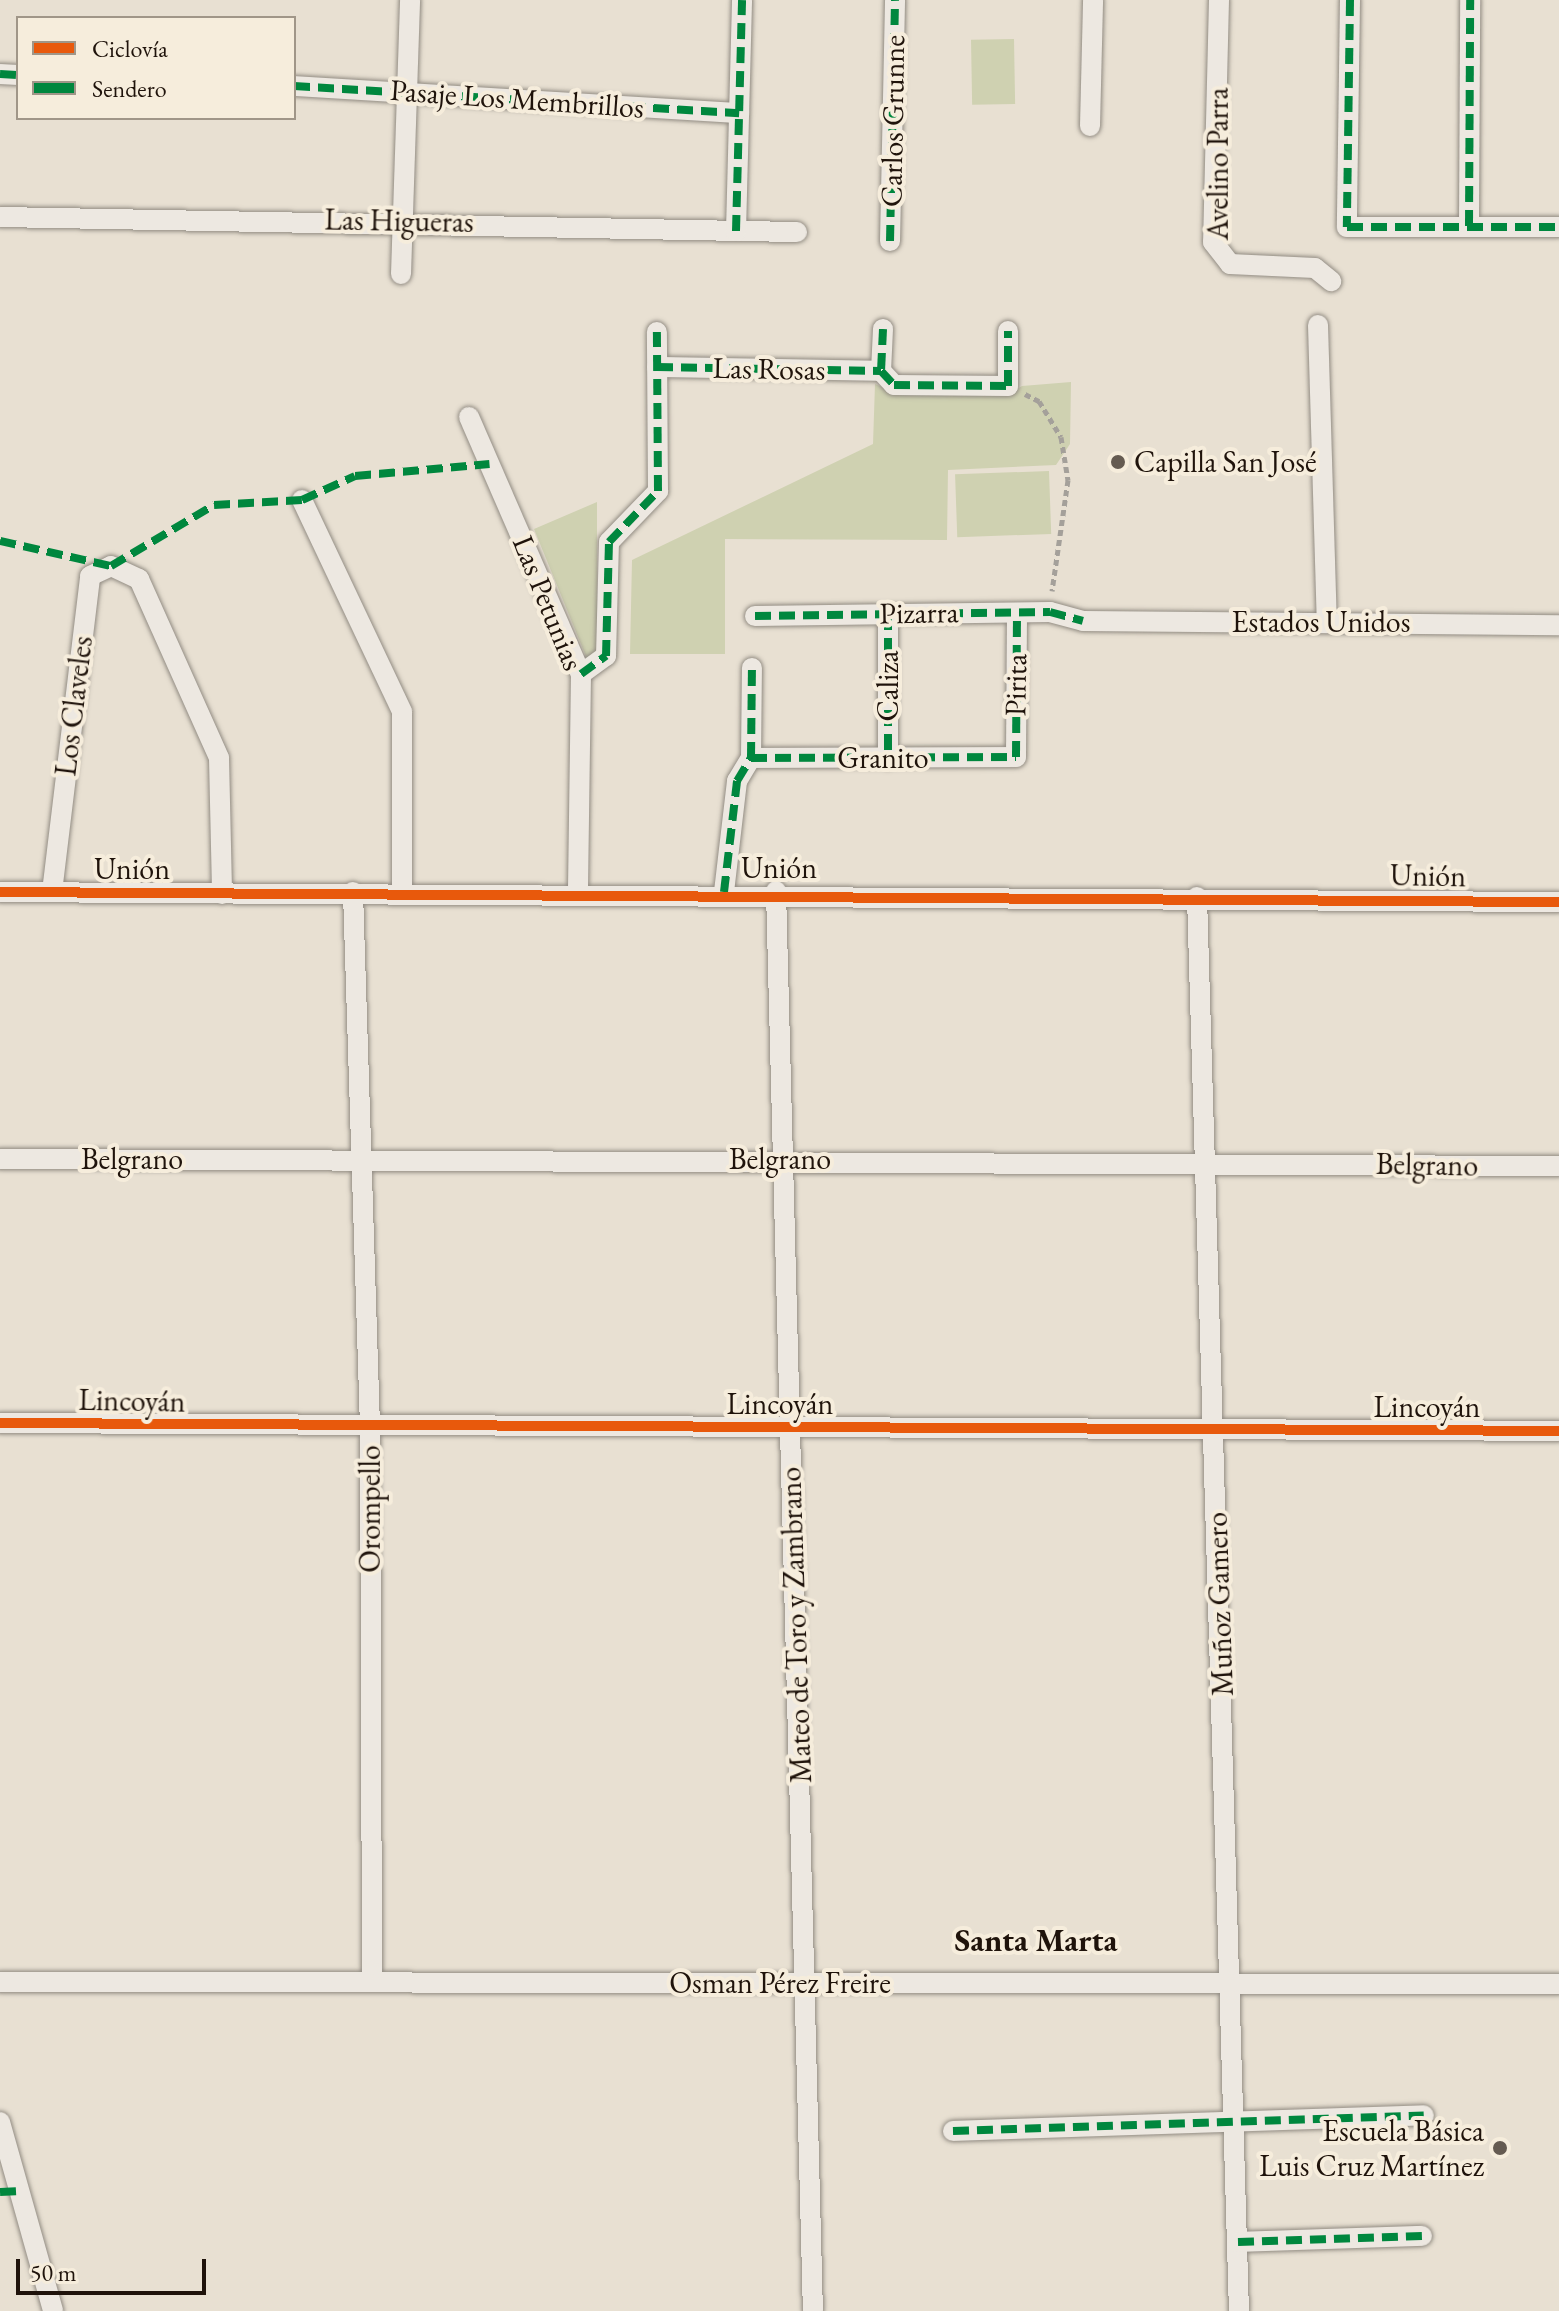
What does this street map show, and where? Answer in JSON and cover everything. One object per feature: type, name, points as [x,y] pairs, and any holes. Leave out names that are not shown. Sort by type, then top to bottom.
[{"type":"street","points":[[401,274],[410,0]]},
{"type":"street","points":[[736,231],[742,0]]},
{"type":"street","name":"Carlos Grunne","points":[[890,241],[895,0]]},
{"type":"street","points":[[1090,126],[1093,0]]},
{"type":"street","name":"Avelino Parra","points":[[1219,0],[1213,242],[1230,264],[1315,268],[1331,281]]},
{"type":"street","points":[[1350,0],[1347,227],[1559,227]]},
{"type":"street","points":[[1469,226],[1470,0]]},
{"type":"street","name":"Pasaje Los Membrillos","points":[[296,86],[739,113]]},
{"type":"street","name":"Las Higueras","points":[[0,217],[404,220],[797,232]]},
{"type":"street","points":[[1318,325],[1327,621]]},
{"type":"street","points":[[881,371],[883,329]]},
{"type":"street","name":"Las Rosas","points":[[657,367],[881,371],[894,385],[1008,386],[1008,331]]},
{"type":"street","points":[[581,674],[606,656],[609,542],[658,491],[657,332]]},
{"type":"street","name":"Las Petunias","points":[[469,417],[581,674],[578,894]]},
{"type":"street","points":[[302,500],[402,712],[402,893]]},
{"type":"street","name":"Los Claveles","points":[[52,892],[90,576],[111,566],[139,579],[219,758],[222,894]]},
{"type":"street","name":"Pizarra","points":[[755,616],[1050,612],[1083,621]]},
{"type":"street","name":"Pirita","points":[[1016,757],[1017,613]]},
{"type":"street","name":"Caliza","points":[[888,614],[888,759]]},
{"type":"street","name":"Estados Unidos","points":[[1083,621],[1559,625]]},
{"type":"street","points":[[724,892],[737,781],[751,758],[752,668]]},
{"type":"street","name":"Granito","points":[[751,758],[1016,757]]},
{"type":"street","name":"Unión","points":[[0,892],[578,894],[776,891],[1559,902]]},
{"type":"street","name":"Mateo de Toro y Zambrano","points":[[776,891],[813,2311]]},
{"type":"street","name":"Orompello","points":[[353,892],[370,1428],[372,1982]]},
{"type":"street","name":"Muñoz Gamero","points":[[1197,897],[1233,1984],[1239,2311]]},
{"type":"street","name":"Belgrano","points":[[0,1159],[784,1158],[1559,1166]]},
{"type":"street","name":"Lincoyán","points":[[0,1423],[370,1428],[1559,1431]]},
{"type":"street","name":"Osman Pérez Freire","points":[[0,1982],[1559,1984]]},
{"type":"street","points":[[953,2131],[1424,2115]]},
{"type":"street","points":[[0,2122],[53,2311]]},
{"type":"street","points":[[0,2192],[21,2191]]},
{"type":"street","points":[[1238,2242],[1422,2236]]},
{"type":"path","points":[[1039,401],[1061,437],[1068,480],[1050,612]]},
{"type":"green space","points":[[1014,39],[1015,104],[972,105],[971,40]]},
{"type":"green space","points":[[1071,382],[1070,444],[1056,465],[948,470],[947,540],[725,539],[725,654],[630,654],[632,560],[873,444],[875,384],[897,393],[1006,396],[1022,386]]},
{"type":"green space","points":[[1049,471],[1051,534],[957,537],[955,474]]},
{"type":"green space","points":[[597,502],[597,658],[587,659],[534,529]]},
{"type":"marked path","points":[[736,231],[742,0]]},
{"type":"marked path","points":[[890,241],[895,0]]},
{"type":"marked path","points":[[1350,0],[1347,227],[1559,227]]},
{"type":"marked path","points":[[1469,226],[1470,0]]},
{"type":"marked path","points":[[0,74],[16,75]]},
{"type":"marked path","points":[[296,86],[739,113]]},
{"type":"marked path","points":[[883,329],[881,371],[894,385],[1008,386],[1008,331]]},
{"type":"marked path","points":[[581,674],[606,656],[609,542],[658,491],[657,332]]},
{"type":"marked path","points":[[657,367],[881,371]]},
{"type":"marked path","points":[[0,541],[111,566],[214,505],[302,500],[355,476],[489,464]]},
{"type":"marked path","points":[[755,616],[1050,612],[1083,621]]},
{"type":"marked path","points":[[751,758],[1016,757],[1017,613]]},
{"type":"marked path","points":[[888,614],[888,759]]},
{"type":"marked path","points":[[724,892],[737,781],[751,758],[752,668]]},
{"type":"marked path","points":[[953,2131],[1424,2115]]},
{"type":"marked path","points":[[0,2192],[21,2191]]},
{"type":"marked path","points":[[1238,2242],[1422,2236]]},
{"type":"cycle path","points":[[0,892],[1559,902]]},
{"type":"cycle path","points":[[0,1423],[1559,1431]]},
{"type":"place","name":"Capilla San José","points":[[1118,462]]},
{"type":"place","name":"Escuela Básica Luis Cruz Martínez","points":[[1500,2148]]},
{"type":"district","name":"Santa Marta","points":[[1036,1940]]}]
